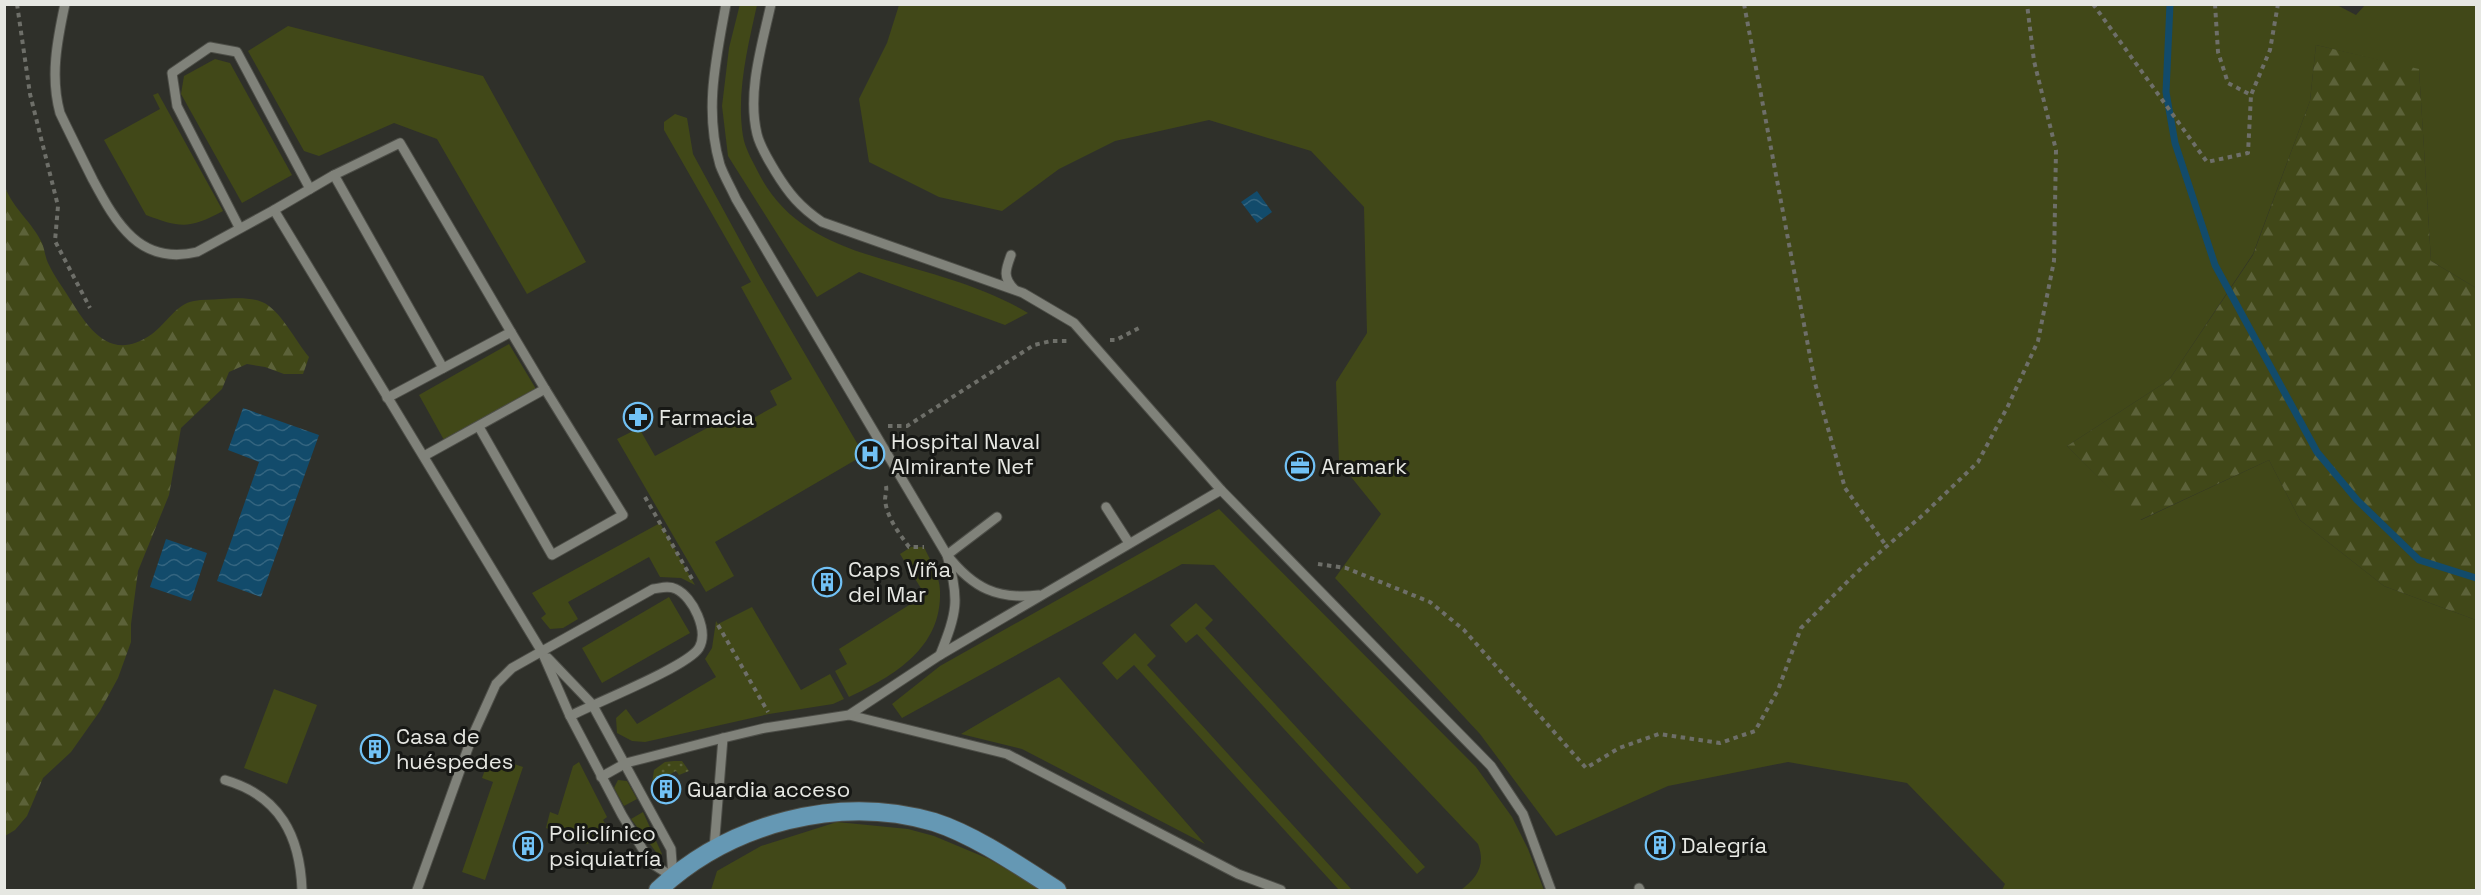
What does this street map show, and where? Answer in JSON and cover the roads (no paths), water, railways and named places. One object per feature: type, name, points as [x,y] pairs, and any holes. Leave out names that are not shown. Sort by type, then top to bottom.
[{"type":"main road","points":[[658,891],[677,884],[714,850],[764,827],[800,817],[861,810],[886,812],[926,820],[946,828],[995,852],[1057,891]]},
{"type":"lane","points":[[65,4],[54,71],[60,113],[109,211],[122,228],[147,248],[159,253],[183,255],[206,248],[334,175],[400,143],[545,390],[622,515],[552,555],[479,427]]},
{"type":"lane","points":[[726,4],[711,94],[711,123],[721,166],[742,209],[947,555],[964,576],[978,585],[1012,597],[1045,595]]},
{"type":"lane","points":[[771,4],[755,83],[757,133],[763,151],[801,207],[822,222],[1016,290],[1074,323],[1221,490],[1491,766],[1523,814],[1551,891]]},
{"type":"lane","points":[[240,227],[177,106],[172,73],[210,47],[237,52],[310,189]]},
{"type":"lane","points":[[334,175],[443,368]]},
{"type":"lane","points":[[274,210],[542,652],[570,716],[601,777],[651,863],[677,884]]},
{"type":"lane","points":[[1011,255],[1005,270],[1007,282],[1016,290]]},
{"type":"lane","points":[[387,398],[511,332]]},
{"type":"lane","points":[[424,456],[545,390]]},
{"type":"lane","points":[[849,715],[940,655],[1221,490]]},
{"type":"lane","points":[[1106,507],[1129,543]]},
{"type":"lane","points":[[947,555],[997,517]]},
{"type":"lane","points":[[940,655],[956,609],[956,592],[947,555]]},
{"type":"lane","points":[[417,891],[472,737],[496,684],[512,668],[653,589],[666,586],[683,594],[702,623],[704,633],[701,644],[694,654],[676,666],[570,716]]},
{"type":"lane","points":[[542,652],[592,704],[671,849],[677,884]]},
{"type":"lane","points":[[601,777],[626,763],[723,738],[765,728],[849,715],[1007,754],[1238,874],[1281,891]]},
{"type":"lane","points":[[714,850],[723,738]]},
{"type":"lane","points":[[225,780],[253,790],[277,810],[286,824],[298,854],[302,891]]},
{"type":"water","points":[[1257,191],[1272,212],[1257,223],[1241,202]]},
{"type":"water","points":[[243,408],[319,435],[261,597],[217,581],[259,462],[228,450]]},
{"type":"water","points":[[166,539],[207,553],[191,601],[150,587]]},
{"type":"waterway","points":[[2170,4],[2166,92],[2175,143],[2215,265],[2317,452],[2357,500],[2419,560],[2476,578]]},
{"type":"place","name":"Farmacia","points":[[638,417]]},
{"type":"place","name":"Hospital Naval Almirante Nef","points":[[870,454]]},
{"type":"place","name":"Aramark","points":[[1300,466]]},
{"type":"place","name":"Caps Viña del Mar","points":[[827,582]]},
{"type":"place","name":"Casa de huéspedes","points":[[375,749]]},
{"type":"place","name":"Guardia acceso","points":[[666,789]]},
{"type":"place","name":"Dalegría","points":[[1660,845]]},
{"type":"place","name":"Policlínico psiquiatría","points":[[528,846]]}]
